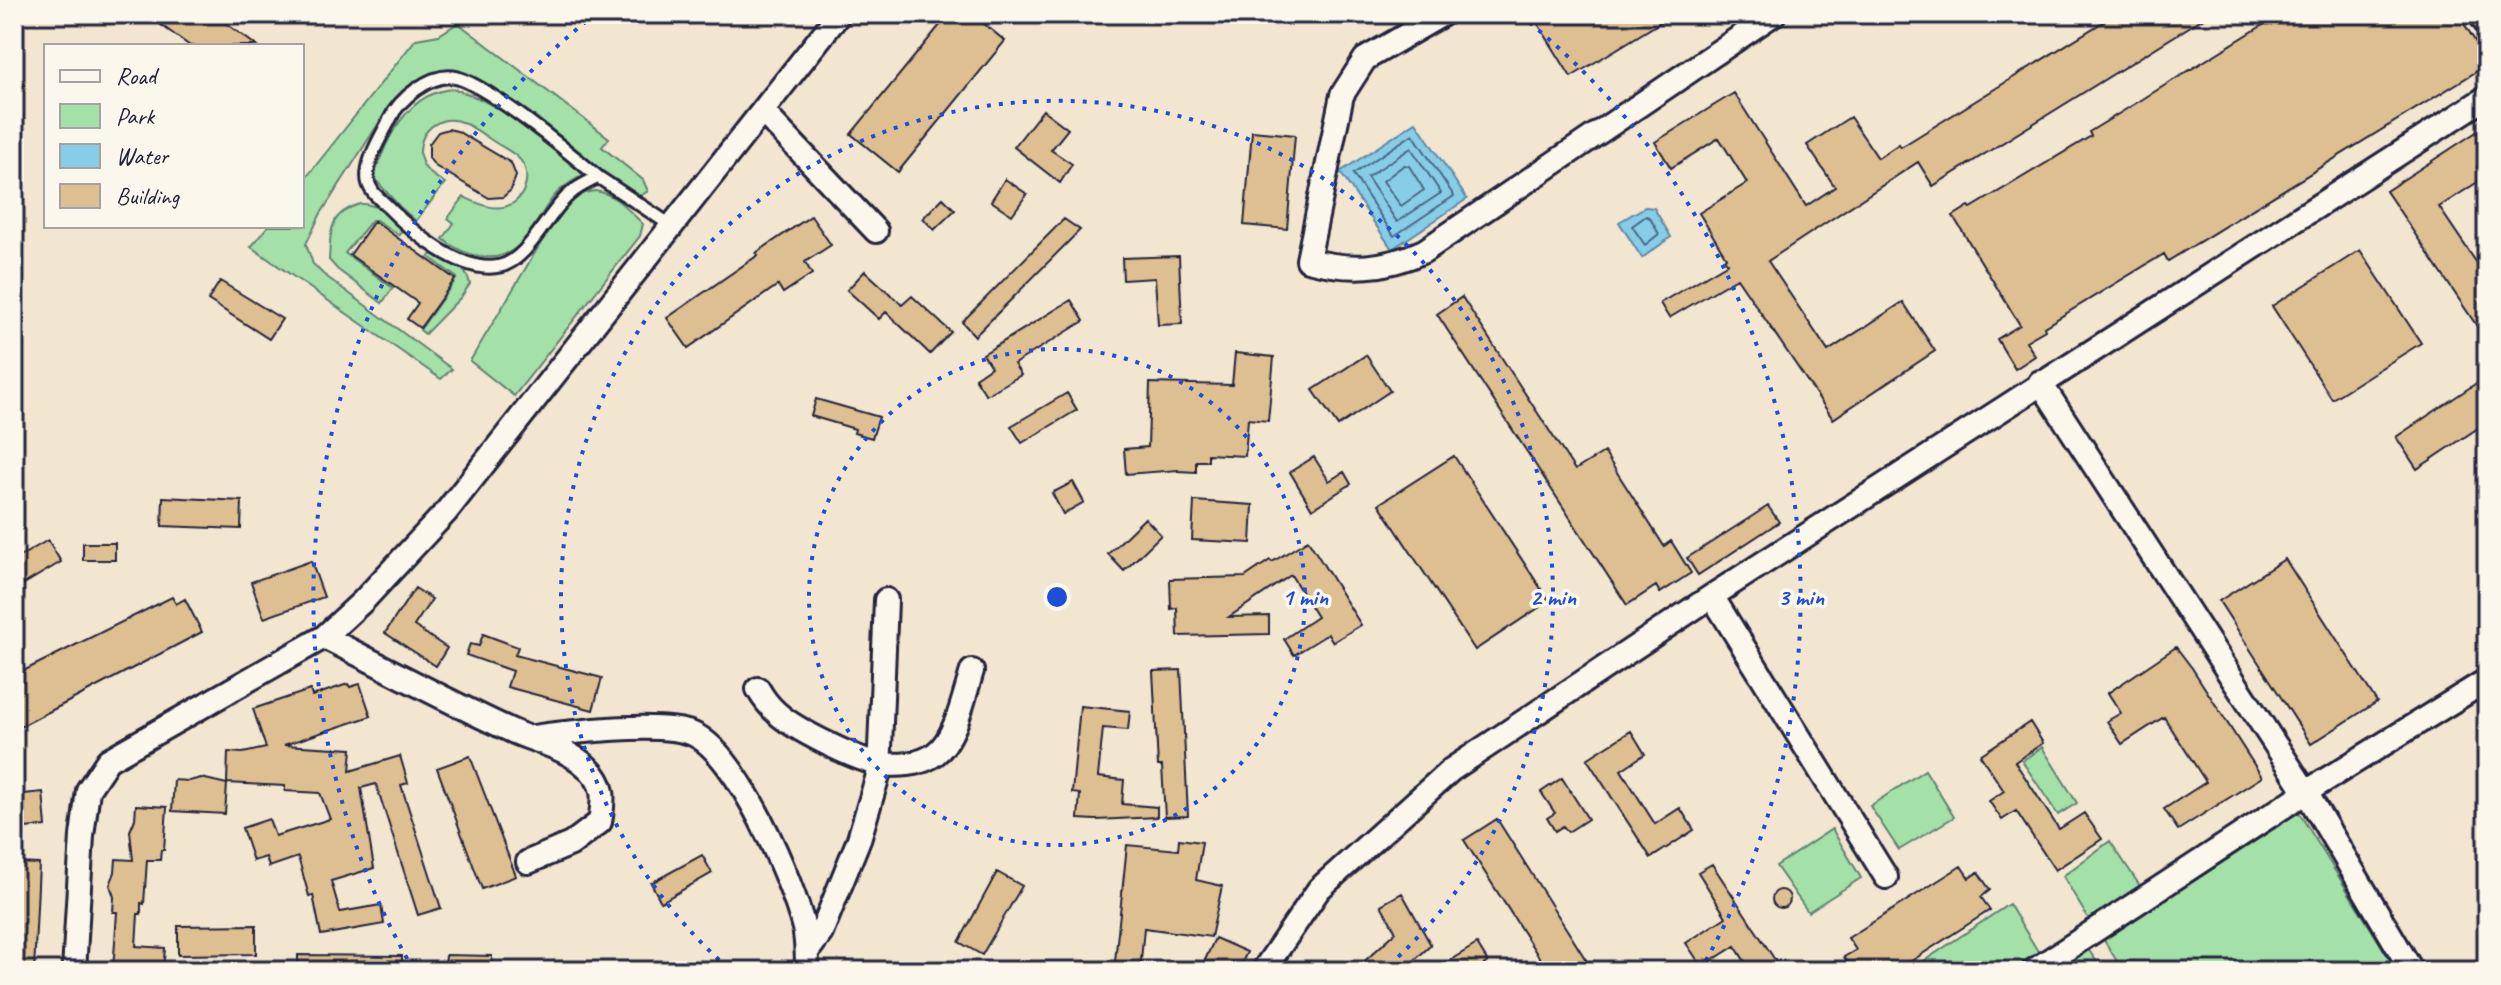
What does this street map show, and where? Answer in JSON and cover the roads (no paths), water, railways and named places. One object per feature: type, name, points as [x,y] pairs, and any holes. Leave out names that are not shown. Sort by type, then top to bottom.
[{"type":"street","points":[[74,971],[82,836],[88,790],[108,760],[324,637],[363,601],[446,512],[839,14]]},
{"type":"street","points":[[1443,14],[1365,59],[1342,95],[1308,260],[1330,266],[1376,267],[1399,263],[1424,251],[1774,14]]},
{"type":"street","points":[[2480,14],[2487,25]]},
{"type":"street","points":[[1263,971],[1319,889],[1451,770],[2040,382],[2487,97]]},
{"type":"street","points":[[763,112],[876,231]]},
{"type":"street","points":[[2040,382],[2306,792],[2412,971]]},
{"type":"street","points":[[1712,596],[1886,877]]},
{"type":"street","points":[[807,962],[874,796],[880,764],[886,600]]},
{"type":"street","points":[[324,637],[528,738],[553,746],[585,765],[600,783],[604,797],[600,822],[571,844],[528,862]]},
{"type":"street","points":[[758,689],[779,716],[832,746],[880,764],[912,764],[934,755],[949,740],[972,671]]},
{"type":"street","points":[[2033,971],[2306,792],[2487,680]]},
{"type":"street","points":[[528,738],[625,729],[678,729],[695,734],[711,745],[746,792],[782,862],[804,928],[807,962]]},
{"type":"lane","points":[[598,177],[572,192],[522,253],[511,263],[499,267],[463,262],[434,246],[403,223],[371,191],[367,179],[371,157],[392,114],[420,86],[434,78],[454,77],[491,94],[598,177],[672,226]]},
{"type":"water","points":[[1416,122],[1467,199],[1392,249],[1340,172]]},
{"type":"water","points":[[1645,207],[1654,208],[1671,237],[1642,258],[1619,222]]}]
